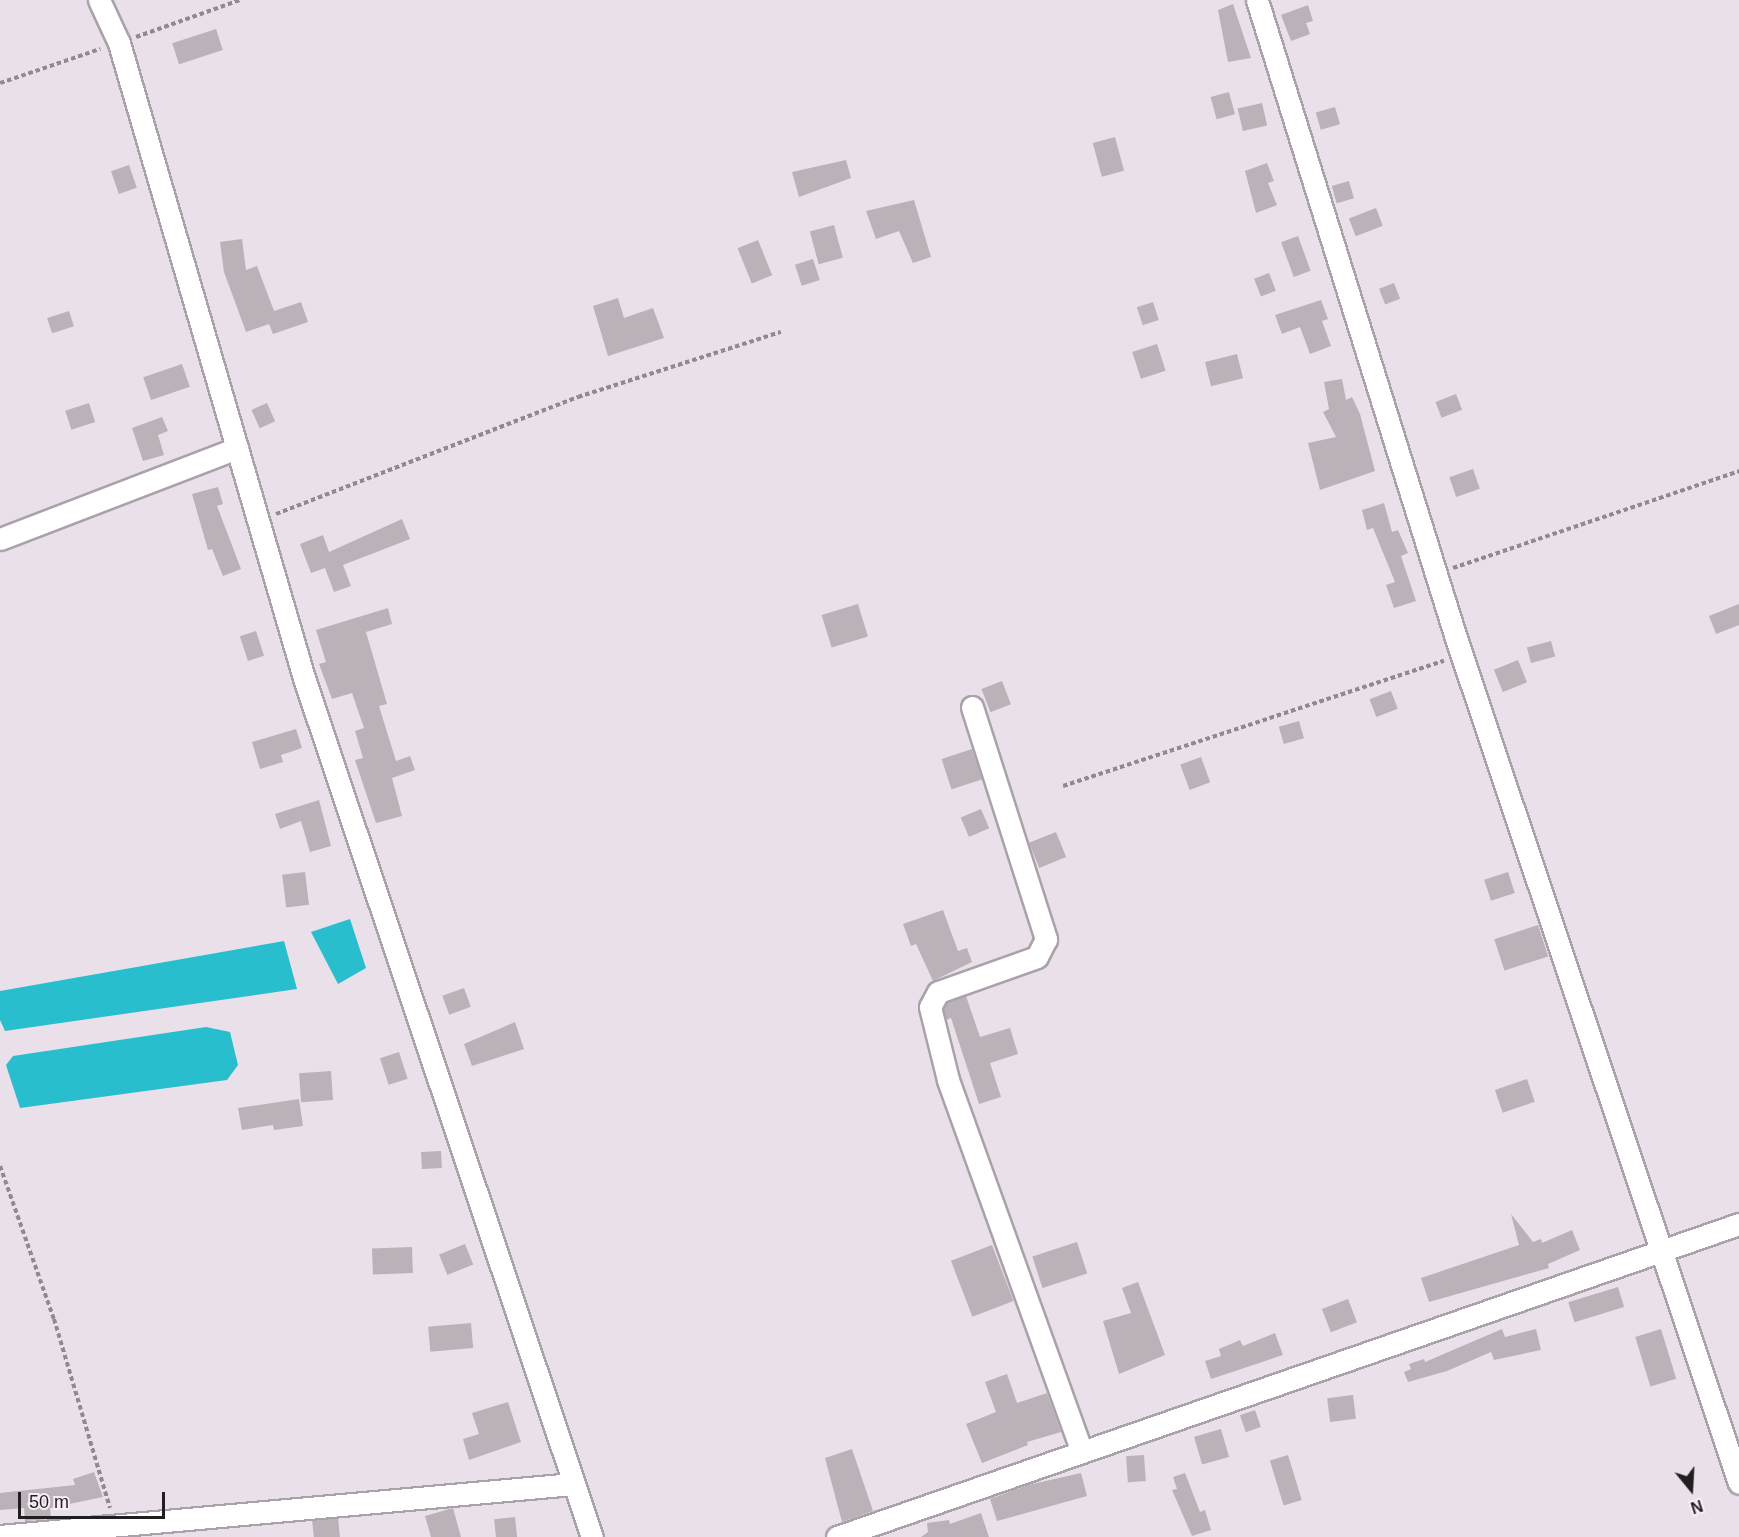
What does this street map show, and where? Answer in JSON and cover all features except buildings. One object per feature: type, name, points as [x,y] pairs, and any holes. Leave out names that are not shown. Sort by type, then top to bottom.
[{"type":"street","points":[[99,0],[119,43],[304,678],[572,1484],[592,1537]]},
{"type":"street","points":[[1257,0],[1462,655],[1659,1250],[1739,1483]]},
{"type":"street","points":[[0,539],[237,448]]},
{"type":"street","points":[[972,707],[1046,939],[1037,957],[938,992],[930,1007],[948,1080],[1082,1452]]},
{"type":"street","points":[[837,1537],[1739,1224]]},
{"type":"street","points":[[0,1536],[572,1484]]},
{"type":"path","points":[[258,521],[578,397],[781,332]]},
{"type":"path","points":[[1436,574],[1739,471]]},
{"type":"path","points":[[1063,786],[1462,655]]},
{"type":"path","points":[[0,1166],[54,1319],[115,1526]]},
{"type":"water","points":[[350,919],[366,968],[338,984],[311,932]]},
{"type":"water","points":[[284,941],[297,989],[5,1031],[0,1020],[0,991]]},
{"type":"water","points":[[206,1027],[230,1032],[238,1065],[227,1080],[20,1108],[6,1065],[13,1056]]}]
